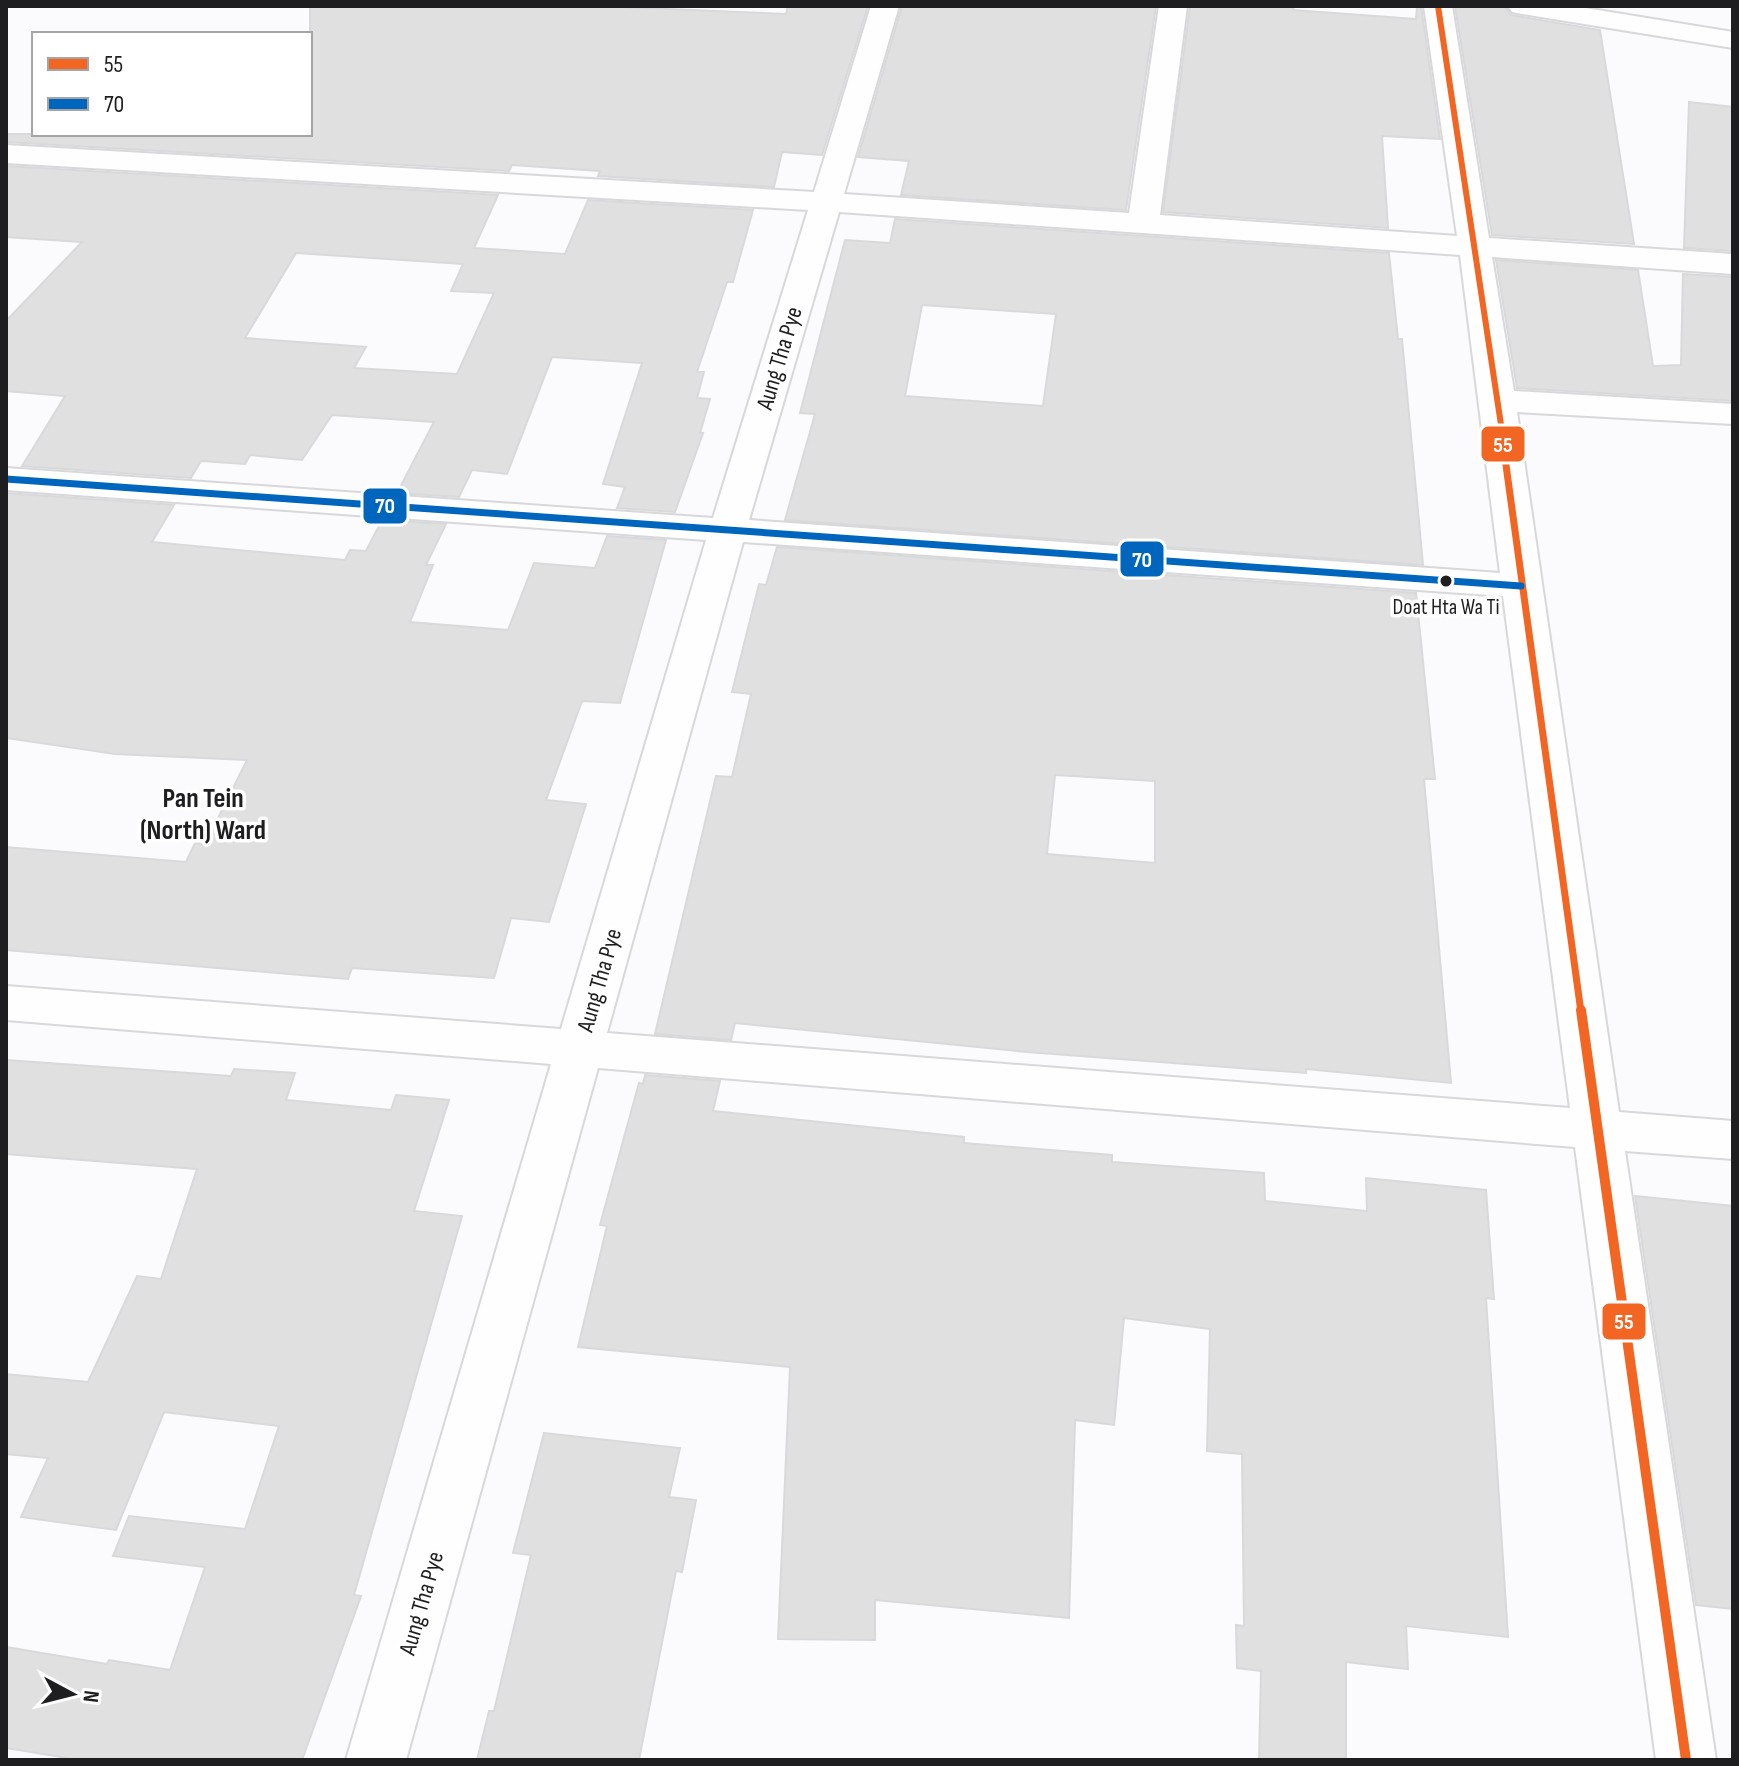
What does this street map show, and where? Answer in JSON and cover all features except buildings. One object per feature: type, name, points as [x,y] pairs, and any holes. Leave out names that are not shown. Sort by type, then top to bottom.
[{"type":"street","name":"Aung Tha Pye","points":[[376,1760],[728,528],[885,6]]},
{"type":"street","points":[[1143,224],[1173,6]]},
{"type":"street","points":[[1438,6],[1498,401],[1521,586],[1686,1760]]},
{"type":"street","points":[[1522,6],[1733,40]]},
{"type":"street","points":[[6,154],[826,202],[1733,264]]},
{"type":"street","points":[[1498,401],[1733,414]]},
{"type":"street","points":[[6,479],[1521,586]]},
{"type":"street","points":[[6,1003],[1733,1140]]},
{"type":"transit line","name":"55","points":[[1438,6],[1498,401],[1521,586],[1686,1760]]},
{"type":"transit line","name":"70","points":[[6,479],[1521,586]]},
{"type":"place","name":"Doat Hta Wa Ti","points":[[1446,581]]},
{"type":"district","name":"Pan Tein (North) Ward","points":[[203,813]]}]
